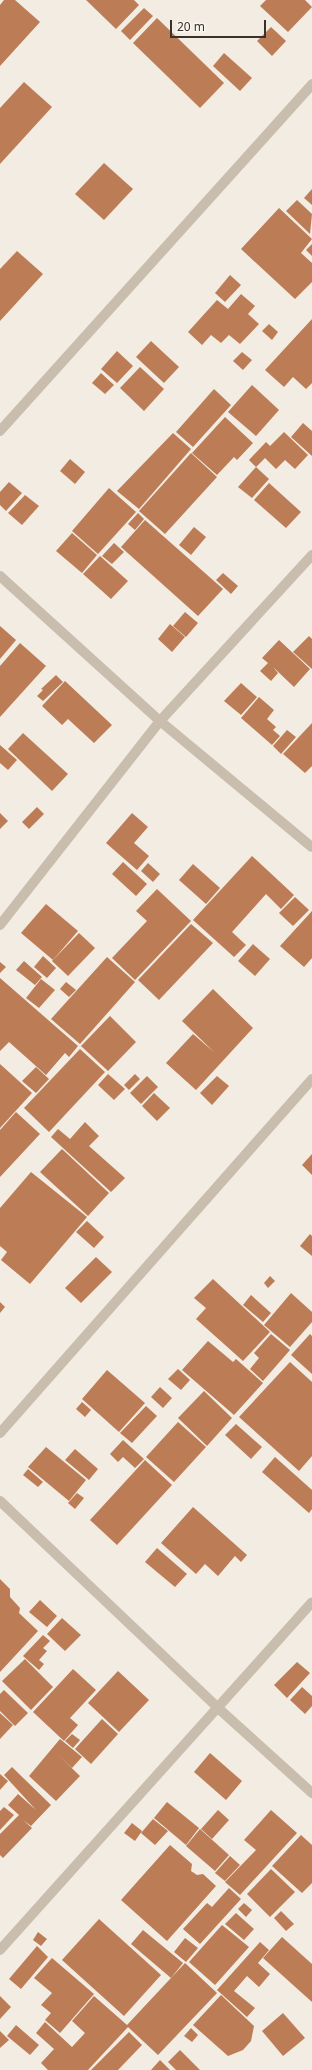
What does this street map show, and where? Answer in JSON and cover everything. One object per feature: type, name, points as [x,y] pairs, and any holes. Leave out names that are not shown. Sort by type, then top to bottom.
[{"type":"street","points":[[0,431],[312,84]]},
{"type":"street","points":[[0,925],[160,721],[312,555]]},
{"type":"street","points":[[0,576],[160,721],[312,847]]},
{"type":"street","points":[[0,1433],[312,1079]]},
{"type":"street","points":[[0,1501],[218,1708],[312,1793]]},
{"type":"street","points":[[0,1950],[312,1602]]},
{"type":"building","points":[[4,0],[15,0],[40,22],[0,66],[0,5]]},
{"type":"building","points":[[86,0],[134,0],[139,5],[116,29]]},
{"type":"building","points":[[266,0],[305,0],[312,7],[288,32],[260,6]]},
{"type":"building","points":[[144,8],[153,16],[130,40],[121,31]]},
{"type":"building","points":[[157,18],[224,83],[200,108],[133,43]]},
{"type":"building","points":[[271,27],[286,41],[272,56],[257,41]]},
{"type":"building","points":[[224,53],[252,78],[240,91],[213,66]]},
{"type":"building","points":[[24,82],[52,107],[0,164],[0,108]]},
{"type":"building","points":[[104,163],[133,189],[104,220],[75,194]]},
{"type":"building","points":[[312,189],[312,205],[304,198]]},
{"type":"building","points":[[297,200],[312,214],[310,234],[286,211]]},
{"type":"building","points":[[279,208],[312,239],[301,253],[312,263],[312,282],[295,299],[241,249]]},
{"type":"building","points":[[312,244],[312,256],[306,250]]},
{"type":"building","points":[[17,251],[43,274],[0,321],[0,269]]},
{"type":"building","points":[[230,275],[241,285],[225,302],[215,293]]},
{"type":"building","points":[[241,294],[255,306],[248,314],[259,324],[240,344],[229,335],[221,343],[211,335],[202,345],[188,332],[217,300],[228,309]]},
{"type":"building","points":[[312,319],[312,383],[306,389],[293,377],[284,387],[265,370]]},
{"type":"building","points":[[269,324],[278,332],[272,340],[262,331]]},
{"type":"building","points":[[151,341],[179,367],[164,383],[136,357]]},
{"type":"building","points":[[117,351],[133,366],[117,383],[101,369]]},
{"type":"building","points":[[242,352],[252,360],[243,370],[233,361]]},
{"type":"building","points":[[140,367],[164,389],[144,411],[120,388]]},
{"type":"building","points":[[101,373],[114,385],[105,394],[92,383]]},
{"type":"building","points":[[252,385],[279,410],[256,436],[228,412]]},
{"type":"building","points":[[214,389],[231,405],[193,447],[176,432]]},
{"type":"building","points":[[225,417],[253,443],[237,460],[234,457],[217,475],[192,453]]},
{"type":"building","points":[[303,423],[312,431],[312,456],[291,437]]},
{"type":"building","points":[[284,432],[308,455],[295,469],[285,460],[276,469],[265,458],[256,467],[249,460],[266,442],[270,446]]},
{"type":"building","points":[[173,433],[191,449],[139,509],[117,491]]},
{"type":"building","points":[[191,453],[217,477],[165,534],[139,511]]},
{"type":"building","points":[[70,459],[85,472],[75,484],[60,471]]},
{"type":"building","points":[[256,467],[269,479],[252,498],[238,487]]},
{"type":"building","points":[[9,482],[22,493],[6,511],[0,505],[0,492]]},
{"type":"building","points":[[269,483],[301,512],[286,528],[254,500]]},
{"type":"building","points":[[109,488],[136,512],[98,554],[72,531]]},
{"type":"building","points":[[25,495],[39,506],[22,525],[8,513]]},
{"type":"building","points":[[138,513],[144,519],[135,530],[128,524]]},
{"type":"building","points":[[145,520],[223,589],[198,616],[121,547]]},
{"type":"building","points":[[194,527],[206,537],[191,555],[179,545]]},
{"type":"building","points":[[72,533],[97,555],[82,573],[56,551]]},
{"type":"building","points":[[114,543],[124,552],[112,564],[102,556]]},
{"type":"building","points":[[100,556],[128,581],[111,599],[83,574]]},
{"type":"building","points":[[223,573],[238,586],[231,594],[216,580]]},
{"type":"building","points":[[185,612],[198,623],[186,637],[173,626]]},
{"type":"building","points":[[170,624],[185,637],[172,652],[158,639]]},
{"type":"building","points":[[0,626],[16,640],[0,659]]},
{"type":"building","points":[[309,636],[312,639],[312,669],[293,652]]},
{"type":"building","points":[[279,640],[310,669],[294,687],[273,667],[278,673],[271,681],[260,671],[268,663],[262,658]]},
{"type":"building","points":[[20,643],[46,666],[0,717],[0,666]]},
{"type":"building","points":[[56,675],[63,682],[43,701],[37,696],[43,690],[41,689]]},
{"type":"building","points":[[65,681],[112,725],[94,743],[68,719],[62,725],[42,706]]},
{"type":"building","points":[[241,683],[257,697],[241,715],[224,701]]},
{"type":"building","points":[[259,697],[274,710],[267,719],[276,727],[273,730],[280,736],[272,745],[241,718]]},
{"type":"building","points":[[312,723],[312,766],[305,773],[283,754]]},
{"type":"building","points":[[287,730],[296,737],[281,754],[273,746]]},
{"type":"building","points":[[23,733],[68,774],[52,791],[8,749]]},
{"type":"building","points":[[0,745],[17,760],[8,770],[0,763]]},
{"type":"building","points":[[37,807],[44,814],[29,829],[22,822]]},
{"type":"building","points":[[0,813],[8,821],[0,829]]},
{"type":"building","points":[[132,813],[148,827],[134,843],[149,856],[137,870],[106,843]]},
{"type":"building","points":[[252,856],[294,895],[281,909],[266,894],[232,932],[246,945],[234,957],[193,920]]},
{"type":"building","points":[[123,862],[147,884],[136,896],[112,874]]},
{"type":"building","points":[[148,863],[160,874],[153,882],[141,871]]},
{"type":"building","points":[[193,864],[220,888],[206,904],[179,880]]},
{"type":"building","points":[[157,889],[191,921],[135,980],[112,958],[147,921],[136,911]]},
{"type":"building","points":[[295,897],[309,910],[293,926],[279,913]]},
{"type":"building","points":[[46,904],[78,931],[53,960],[21,933]]},
{"type":"building","points":[[312,911],[312,958],[304,967],[280,946]]},
{"type":"building","points":[[191,924],[213,943],[159,1000],[138,980]]},
{"type":"building","points":[[79,933],[95,948],[68,976],[52,961]]},
{"type":"building","points":[[253,944],[270,959],[255,976],[238,961]]},
{"type":"building","points":[[43,956],[56,968],[47,978],[34,967]]},
{"type":"building","points":[[107,957],[135,982],[80,1044],[51,1019]]},
{"type":"building","points":[[24,961],[42,977],[35,985],[16,970]]},
{"type":"building","points":[[0,962],[6,967],[0,973]]},
{"type":"building","points":[[0,978],[78,1046],[69,1057],[65,1053],[46,1075],[9,1042],[0,1051]]},
{"type":"building","points":[[41,979],[55,990],[39,1008],[26,998]]},
{"type":"building","points":[[66,982],[76,990],[69,997],[60,989]]},
{"type":"building","points":[[213,989],[253,1028],[196,1090],[166,1063],[193,1034],[214,1052],[182,1021]]},
{"type":"building","points":[[110,1016],[136,1042],[108,1071],[81,1046]]},
{"type":"building","points":[[80,1049],[105,1072],[49,1132],[24,1108]]},
{"type":"building","points":[[0,1064],[32,1093],[0,1128]]},
{"type":"building","points":[[36,1067],[49,1079],[36,1093],[22,1081]]},
{"type":"building","points":[[108,1074],[125,1089],[114,1100],[98,1085]]},
{"type":"building","points":[[135,1074],[140,1079],[129,1090],[124,1085]]},
{"type":"building","points":[[147,1076],[158,1087],[141,1104],[130,1093]]},
{"type":"building","points":[[217,1076],[229,1086],[212,1105],[200,1093]]},
{"type":"building","points":[[154,1093],[170,1108],[157,1121],[142,1106]]},
{"type":"building","points":[[16,1112],[40,1134],[0,1177],[0,1130]]},
{"type":"building","points":[[85,1122],[99,1136],[89,1146],[125,1178],[111,1192],[51,1137],[58,1129],[70,1139]]},
{"type":"building","points":[[62,1149],[109,1193],[88,1216],[40,1172]]},
{"type":"building","points":[[312,1154],[312,1175],[302,1165]]},
{"type":"building","points":[[31,1172],[87,1217],[30,1284],[1,1260],[7,1252],[0,1246],[0,1208]]},
{"type":"building","points":[[87,1221],[104,1237],[94,1248],[76,1232]]},
{"type":"building","points":[[310,1234],[312,1236],[312,1256],[300,1246]]},
{"type":"building","points":[[96,1257],[112,1272],[81,1303],[65,1288]]},
{"type":"building","points":[[270,1276],[275,1281],[268,1288],[264,1283]]},
{"type":"building","points":[[213,1279],[270,1332],[243,1361],[196,1319],[206,1308],[194,1298]]},
{"type":"building","points":[[291,1293],[312,1312],[312,1322],[290,1347],[264,1325]]},
{"type":"building","points":[[251,1295],[271,1313],[263,1322],[243,1305]]},
{"type":"building","points":[[0,1302],[5,1307],[0,1313]]},
{"type":"building","points":[[271,1334],[290,1350],[263,1381],[250,1369],[259,1358],[254,1353]]},
{"type":"building","points":[[310,1334],[312,1336],[312,1374],[291,1355]]},
{"type":"building","points":[[208,1341],[233,1362],[236,1359],[263,1383],[234,1415],[182,1370]]},
{"type":"building","points":[[290,1362],[312,1382],[312,1456],[299,1471],[239,1417]]},
{"type":"building","points":[[178,1369],[190,1380],[181,1390],[168,1379]]},
{"type":"building","points":[[107,1370],[145,1403],[119,1432],[82,1399]]},
{"type":"building","points":[[160,1387],[172,1398],[163,1408],[151,1397]]},
{"type":"building","points":[[204,1391],[232,1418],[207,1446],[178,1418]]},
{"type":"building","points":[[82,1402],[91,1410],[85,1417],[76,1409]]},
{"type":"building","points":[[146,1406],[157,1416],[132,1443],[120,1433]]},
{"type":"building","points":[[178,1422],[206,1447],[174,1482],[146,1457]]},
{"type":"building","points":[[236,1424],[262,1447],[251,1459],[225,1435]]},
{"type":"building","points":[[123,1440],[144,1459],[135,1468],[123,1457],[118,1462],[110,1454]]},
{"type":"building","points":[[46,1447],[86,1480],[69,1501],[28,1467]]},
{"type":"building","points":[[75,1449],[98,1469],[89,1480],[65,1460]]},
{"type":"building","points":[[275,1457],[312,1490],[312,1509],[309,1513],[262,1472]]},
{"type":"building","points":[[145,1460],[172,1485],[117,1545],[90,1520]]},
{"type":"building","points":[[28,1469],[43,1482],[38,1487],[23,1475]]},
{"type":"building","points":[[77,1493],[84,1498],[75,1509],[68,1503]]},
{"type":"building","points":[[193,1507],[247,1555],[241,1562],[235,1556],[218,1576],[205,1564],[196,1574],[161,1543]]},
{"type":"building","points":[[157,1548],[187,1574],[175,1587],[145,1562]]},
{"type":"building","points":[[0,1579],[10,1589],[10,1597],[20,1608],[19,1613],[38,1631],[0,1672]]},
{"type":"building","points":[[40,1600],[57,1616],[47,1627],[29,1612]]},
{"type":"building","points":[[62,1618],[81,1635],[65,1651],[47,1634]]},
{"type":"building","points":[[43,1635],[50,1641],[43,1648],[47,1651],[39,1660],[44,1664],[39,1670],[23,1656]]},
{"type":"building","points":[[25,1659],[53,1687],[31,1710],[2,1681]]},
{"type":"building","points":[[297,1662],[310,1673],[287,1698],[274,1685]]},
{"type":"building","points":[[73,1669],[96,1690],[70,1718],[78,1725],[64,1741],[33,1712]]},
{"type":"building","points":[[118,1671],[149,1700],[119,1732],[88,1703]]},
{"type":"building","points":[[302,1687],[312,1696],[312,1706],[305,1714],[290,1700]]},
{"type":"building","points":[[4,1690],[28,1713],[15,1726],[0,1711],[0,1694]]},
{"type":"building","points":[[0,1713],[13,1725],[0,1739]]},
{"type":"building","points":[[102,1719],[118,1734],[91,1764],[75,1749]]},
{"type":"building","points":[[72,1734],[80,1740],[73,1748],[65,1741]]},
{"type":"building","points":[[60,1739],[82,1757],[72,1768],[55,1752],[80,1776],[56,1801],[29,1776]]},
{"type":"building","points":[[210,1753],[242,1781],[226,1800],[194,1772]]},
{"type":"building","points":[[12,1767],[51,1805],[31,1826],[23,1820],[32,1828],[3,1858],[0,1855],[0,1834],[19,1815],[8,1805],[18,1794],[36,1810],[4,1775]]},
{"type":"building","points":[[0,1774],[8,1781],[0,1790]]},
{"type":"building","points":[[167,1802],[199,1828],[186,1845],[154,1818]]},
{"type":"building","points":[[4,1807],[14,1815],[0,1830],[0,1811]]},
{"type":"building","points":[[218,1810],[229,1820],[212,1839],[201,1829]]},
{"type":"building","points":[[271,1810],[297,1833],[240,1895],[225,1882],[256,1850],[244,1840]]},
{"type":"building","points":[[153,1819],[168,1831],[155,1845],[141,1833]]},
{"type":"building","points":[[132,1823],[142,1831],[135,1841],[124,1833]]},
{"type":"building","points":[[200,1829],[229,1855],[215,1871],[186,1846]]},
{"type":"building","points":[[301,1835],[312,1845],[312,1883],[302,1893],[272,1866]]},
{"type":"building","points":[[170,1845],[192,1864],[191,1871],[197,1875],[203,1874],[216,1886],[167,1941],[121,1900]]},
{"type":"building","points":[[230,1856],[240,1865],[225,1881],[215,1873]]},
{"type":"building","points":[[271,1869],[295,1892],[270,1917],[247,1894]]},
{"type":"building","points":[[229,1888],[241,1899],[200,1944],[183,1929],[207,1903],[212,1907]]},
{"type":"building","points":[[244,1903],[252,1910],[246,1917],[238,1909]]},
{"type":"building","points":[[281,1911],[294,1924],[286,1931],[274,1918]]},
{"type":"building","points":[[236,1913],[254,1929],[244,1940],[225,1924]]},
{"type":"building","points":[[99,1919],[161,1975],[124,2016],[62,1960]]},
{"type":"building","points":[[222,1925],[249,1947],[215,1985],[189,1962]]},
{"type":"building","points":[[143,1930],[183,1963],[171,1978],[131,1944]]},
{"type":"building","points":[[38,1932],[47,1939],[41,1946],[33,1940]]},
{"type":"building","points":[[282,1937],[312,1964],[312,2002],[263,1958]]},
{"type":"building","points":[[185,1938],[198,1948],[186,1962],[174,1952]]},
{"type":"building","points":[[260,1942],[269,1950],[258,1963],[270,1974],[259,1987],[247,1976],[234,1991],[255,2008],[247,2017],[217,1990]]},
{"type":"building","points":[[37,1946],[48,1957],[21,1989],[9,1979]]},
{"type":"building","points":[[52,1958],[94,1994],[60,2033],[45,2020],[51,2013],[41,2005],[52,1993],[34,1978]]},
{"type":"building","points":[[185,1963],[217,1993],[158,2055],[128,2027],[88,2070],[48,2070],[41,2063],[54,2049],[36,2033],[45,2022],[72,2047],[85,2033],[72,2021],[94,1996],[127,2025]]},
{"type":"building","points":[[221,1995],[254,2026],[251,2041],[243,2050],[228,2056],[193,2025]]},
{"type":"building","points":[[0,1996],[11,2007],[0,2019]]},
{"type":"building","points":[[283,2013],[305,2038],[283,2056],[262,2031]]},
{"type":"building","points":[[16,2025],[39,2045],[30,2055],[7,2036]]},
{"type":"building","points":[[191,2028],[198,2035],[192,2042],[184,2036]]},
{"type":"building","points":[[0,2031],[9,2040],[0,2048]]},
{"type":"building","points":[[129,2032],[142,2045],[118,2070],[91,2070]]},
{"type":"building","points":[[180,2050],[200,2070],[176,2070],[168,2062]]},
{"type":"building","points":[[160,2060],[170,2070],[151,2070]]}]
